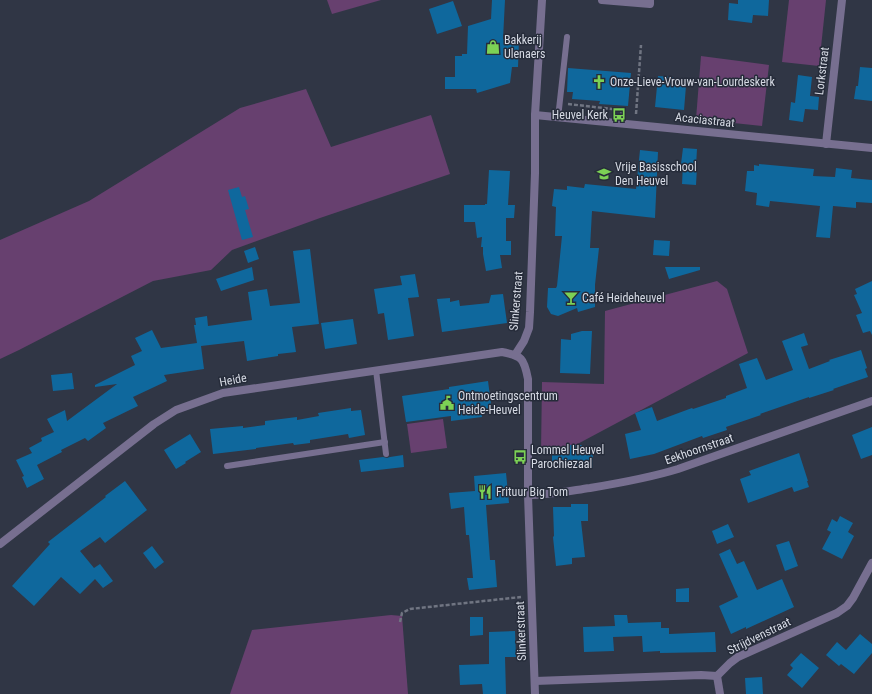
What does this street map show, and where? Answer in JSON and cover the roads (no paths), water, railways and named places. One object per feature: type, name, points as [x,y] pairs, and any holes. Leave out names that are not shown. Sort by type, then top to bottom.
[{"type":"street","name":"Slinkerstraat","points":[[535,694],[528,496],[528,379],[525,364],[515,355],[524,341],[528,328],[530,312],[535,173],[535,115],[542,0]]},
{"type":"street","points":[[602,0],[650,4],[650,0]]},
{"type":"street","name":"Lorkstraat","points":[[826,144],[842,0]]},
{"type":"street","name":"Acaciastraat","points":[[535,115],[872,148]]},
{"type":"street","name":"Heide","points":[[0,544],[154,424],[176,410],[223,393],[502,352],[515,355]]},
{"type":"street","name":"Eekhoornstraat","points":[[528,496],[548,495],[623,483],[654,476],[872,401]]},
{"type":"street","name":"Strijdvenstraat","points":[[717,676],[738,657],[836,613],[847,606],[872,563]]},
{"type":"street","points":[[535,681],[701,675],[717,676],[720,694]]},
{"type":"lane","points":[[558,118],[567,37]]},
{"type":"lane","points":[[376,370],[386,454]]},
{"type":"lane","points":[[227,466],[385,442]]},
{"type":"place","name":"Bakkerij Ulenaers","points":[[493,47]]},
{"type":"place","name":"Onze-Lieve-Vrouw-van-Lourdeskerk","points":[[599,82]]},
{"type":"place","name":"Heuvel Kerk","points":[[619,115]]},
{"type":"place","name":"Vrije Basisschool Den Heuvel","points":[[604,174]]},
{"type":"place","name":"Café Heideheuvel","points":[[571,298]]},
{"type":"place","name":"Ontmoetingscentrum Heide-Heuvel","points":[[447,403]]},
{"type":"place","name":"Lommel Heuvel Parochiezaal","points":[[520,457]]},
{"type":"place","name":"Frituur Big Tom","points":[[485,492]]}]
